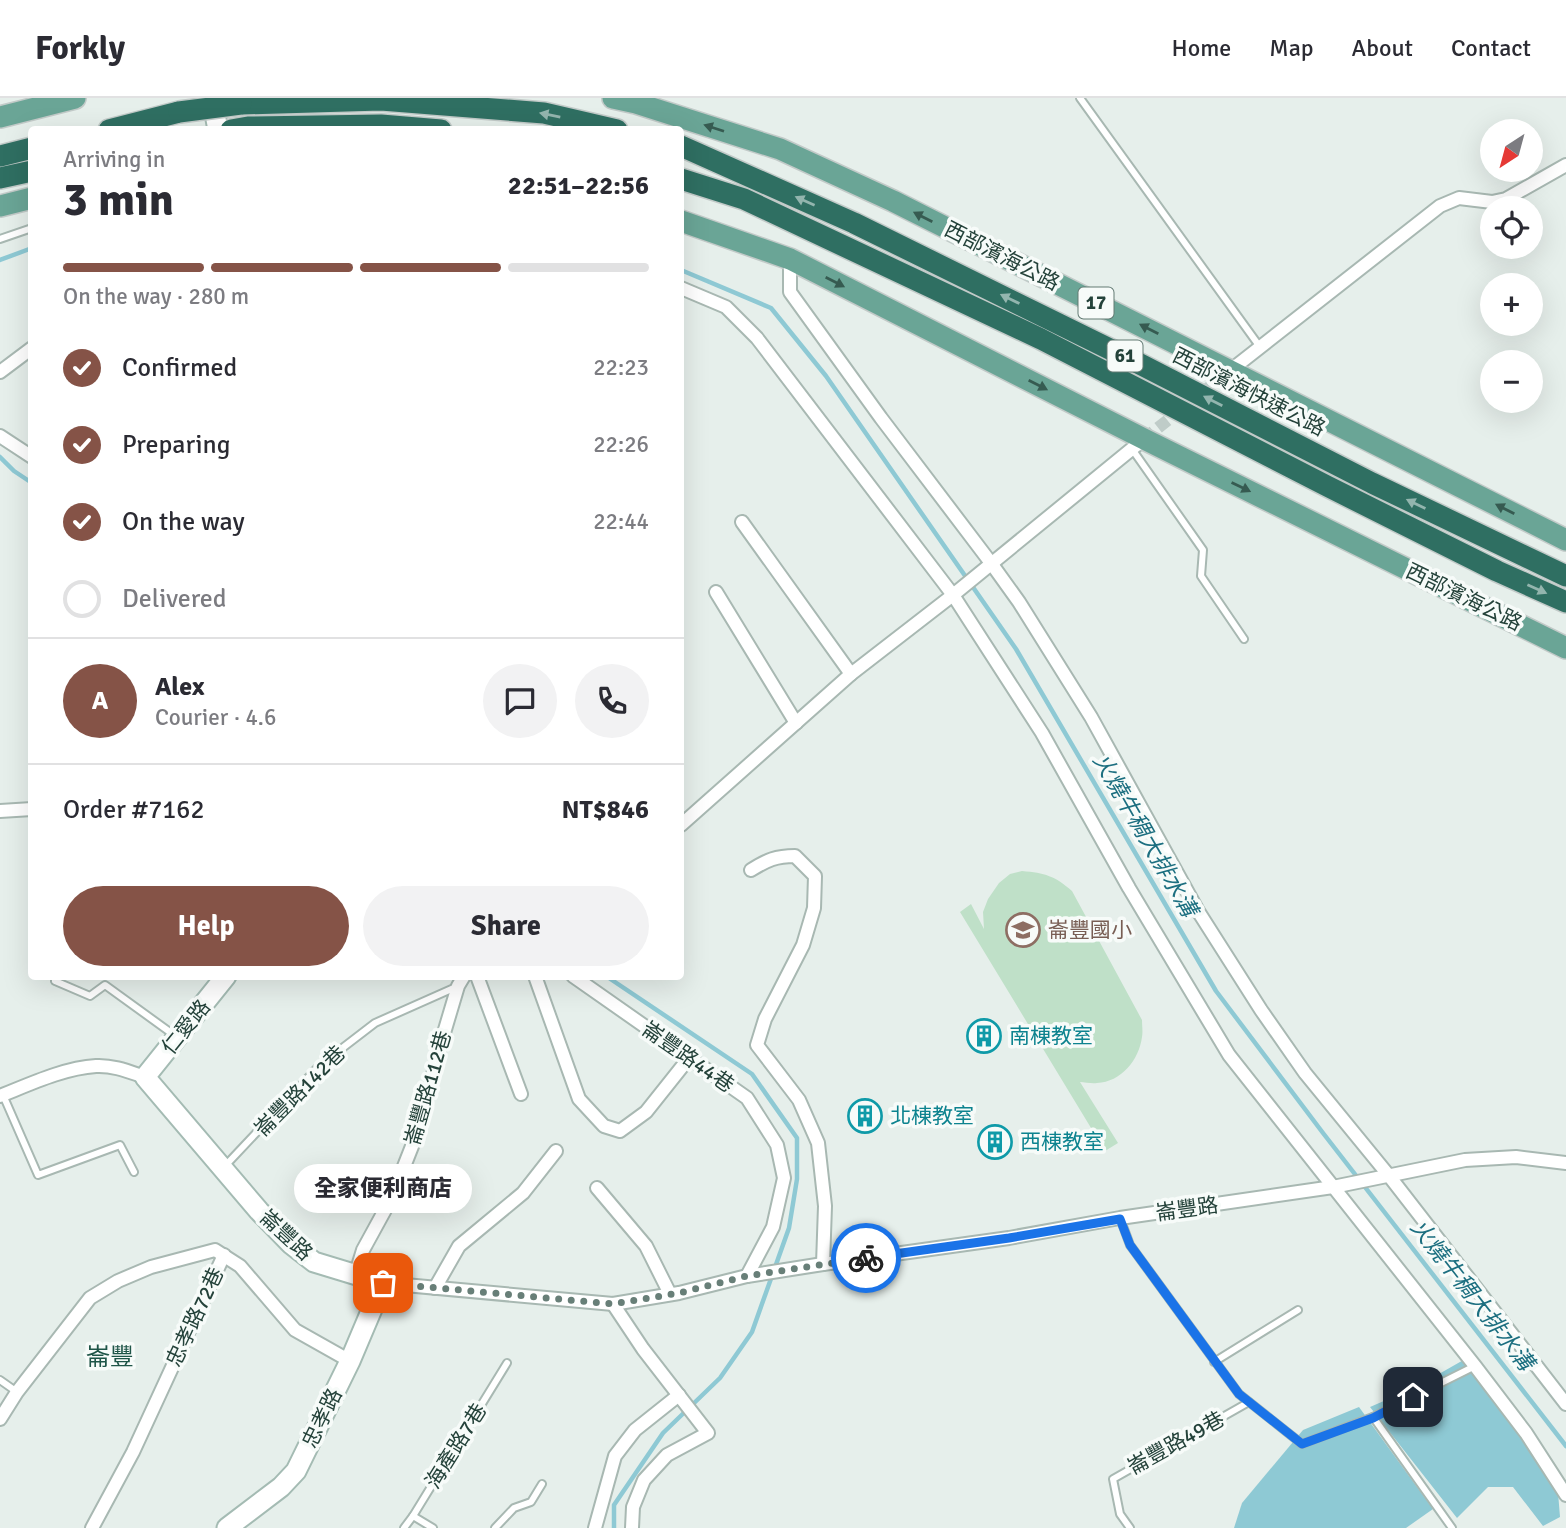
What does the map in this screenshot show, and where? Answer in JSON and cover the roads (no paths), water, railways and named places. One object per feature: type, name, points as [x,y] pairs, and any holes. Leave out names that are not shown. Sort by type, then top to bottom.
[{"type":"highway","points":[[125,126],[180,112],[241,103],[380,100],[544,113],[600,126]]},
{"type":"highway","points":[[334,126],[393,126]]},
{"type":"highway","name":"西部濱海快速公路","points":[[684,147],[854,223],[1136,362],[1372,483],[1566,576]]},
{"type":"highway","points":[[0,156],[28,149]]},
{"type":"highway","points":[[0,178],[28,172]]},
{"type":"highway","name":"61","points":[[684,180],[744,199],[1041,339],[1485,565],[1566,602]]},
{"type":"main road","points":[[0,117],[75,98]]},
{"type":"main road","name":"西部濱海公路","points":[[613,98],[780,149],[892,201],[1566,540]]},
{"type":"main road","points":[[0,206],[28,199]]},
{"type":"main road","name":"西部濱海公路","points":[[684,222],[790,259],[1138,444],[1566,648]]},
{"type":"street","points":[[212,98],[217,126]]},
{"type":"street","points":[[1231,370],[1440,206],[1459,198],[1492,202],[1506,199],[1566,165]]},
{"type":"street","points":[[790,259],[790,292],[1019,602],[1091,717],[1198,911],[1261,1010],[1305,1073],[1390,1177],[1566,1404]]},
{"type":"street","points":[[684,289],[726,307],[757,338],[953,595],[1042,733],[1129,888],[1228,1055],[1475,1366],[1526,1433],[1566,1494]]},
{"type":"street","points":[[0,372],[28,351]]},
{"type":"street","points":[[0,436],[28,454]]},
{"type":"street","points":[[684,822],[850,674],[953,595],[1138,444]]},
{"type":"street","points":[[742,522],[850,674]]},
{"type":"street","points":[[716,592],[796,723]]},
{"type":"street","points":[[0,811],[28,809]]},
{"type":"street","points":[[751,870],[768,859],[795,856],[815,876],[814,908],[803,945],[765,1019],[757,1045],[799,1100],[818,1143],[825,1206],[823,1264]]},
{"type":"street","name":"仁愛路","points":[[145,1077],[223,980]]},
{"type":"street","points":[[478,980],[521,1094]]},
{"type":"street","points":[[535,980],[579,1099],[604,1126],[620,1131],[646,1112],[689,1058]]},
{"type":"street","name":"崙豐路44巷","points":[[579,980],[747,1098],[777,1145],[784,1178],[773,1227],[752,1276]]},
{"type":"street","name":"崙豐路112巷","points":[[355,1276],[363,1250],[391,1196],[418,1131],[461,981]]},
{"type":"street","points":[[1,1095],[68,1071],[98,1066],[145,1077]]},
{"type":"street","name":"崙豐路","points":[[145,1077],[259,1211],[291,1244],[314,1262],[383,1283],[613,1304],[808,1266],[1333,1188],[1465,1160],[1516,1157],[1566,1163]]},
{"type":"street","points":[[435,1288],[459,1246],[523,1193],[556,1151]]},
{"type":"street","points":[[597,1188],[646,1246],[670,1294]]},
{"type":"street","points":[[0,1419],[17,1392],[90,1298],[118,1281],[151,1267],[215,1250],[224,1255]]},
{"type":"street","name":"忠孝路72巷","points":[[92,1528],[133,1452],[224,1255],[240,1266],[295,1331],[350,1361]]},
{"type":"street","name":"忠孝路","points":[[227,1528],[281,1487],[296,1471],[350,1361],[383,1283]]},
{"type":"street","points":[[613,1304],[643,1349],[708,1433],[667,1455],[644,1480],[633,1507],[632,1528]]},
{"type":"street","points":[[595,1528],[615,1456],[635,1430],[680,1395]]},
{"type":"lane","points":[[1080,98],[1260,347]]},
{"type":"lane","points":[[0,239],[28,229]]},
{"type":"lane","points":[[1138,444],[1203,551],[1201,576],[1244,639]]},
{"type":"lane","points":[[55,981],[90,996],[105,985],[177,1037]]},
{"type":"lane","name":"崙豐路142巷","points":[[223,1168],[319,1066],[375,1023],[461,981]]},
{"type":"lane","points":[[1,1095],[38,1175],[120,1145],[134,1172]]},
{"type":"lane","name":"崙豐路49巷","points":[[1120,1219],[1130,1245],[1239,1394],[1302,1444],[1373,1418],[1475,1366]]},
{"type":"lane","points":[[1214,1362],[1298,1310]]},
{"type":"lane","name":"海產路7巷","points":[[404,1528],[507,1363]]},
{"type":"lane","points":[[0,1380],[17,1392]]},
{"type":"lane","name":"崙豐路49巷","points":[[1129,1528],[1120,1514],[1113,1479],[1249,1402]]},
{"type":"lane","points":[[1373,1418],[1452,1528]]},
{"type":"lane","points":[[495,1528],[514,1508],[531,1502],[542,1483]]},
{"type":"lane","points":[[413,1516],[433,1528]]},
{"type":"water","points":[[1467,1358],[1557,1480],[1560,1517],[1543,1526],[1513,1487],[1488,1487],[1457,1518],[1370,1407],[1416,1387]]},
{"type":"water","points":[[1359,1407],[1433,1509],[1406,1528],[1234,1528],[1242,1503],[1303,1430]]},
{"type":"waterway","name":"火燒牛稠大排水溝","points":[[0,260],[28,250]]},
{"type":"waterway","name":"火燒牛稠大排水溝","points":[[684,271],[771,308],[826,376],[1016,649],[1216,991],[1566,1446]]},
{"type":"waterway","points":[[0,457],[28,480]]},
{"type":"waterway","points":[[612,980],[752,1074],[797,1138],[797,1179],[789,1228],[752,1332],[720,1378],[663,1433],[614,1505],[614,1528]]},
{"type":"tunnel","points":[[1144,439],[1231,370]]},
{"type":"place","name":"崙豐國小","points":[[1023,930]]},
{"type":"place","name":"南棟教室","points":[[984,1036]]},
{"type":"place","name":"北棟教室","points":[[865,1116]]},
{"type":"place","name":"西棟教室","points":[[995,1142]]},
{"type":"place","name":"全家便利商店","points":[[383,1283]]},
{"type":"district","name":"崙豐","points":[[110,1357]]}]
